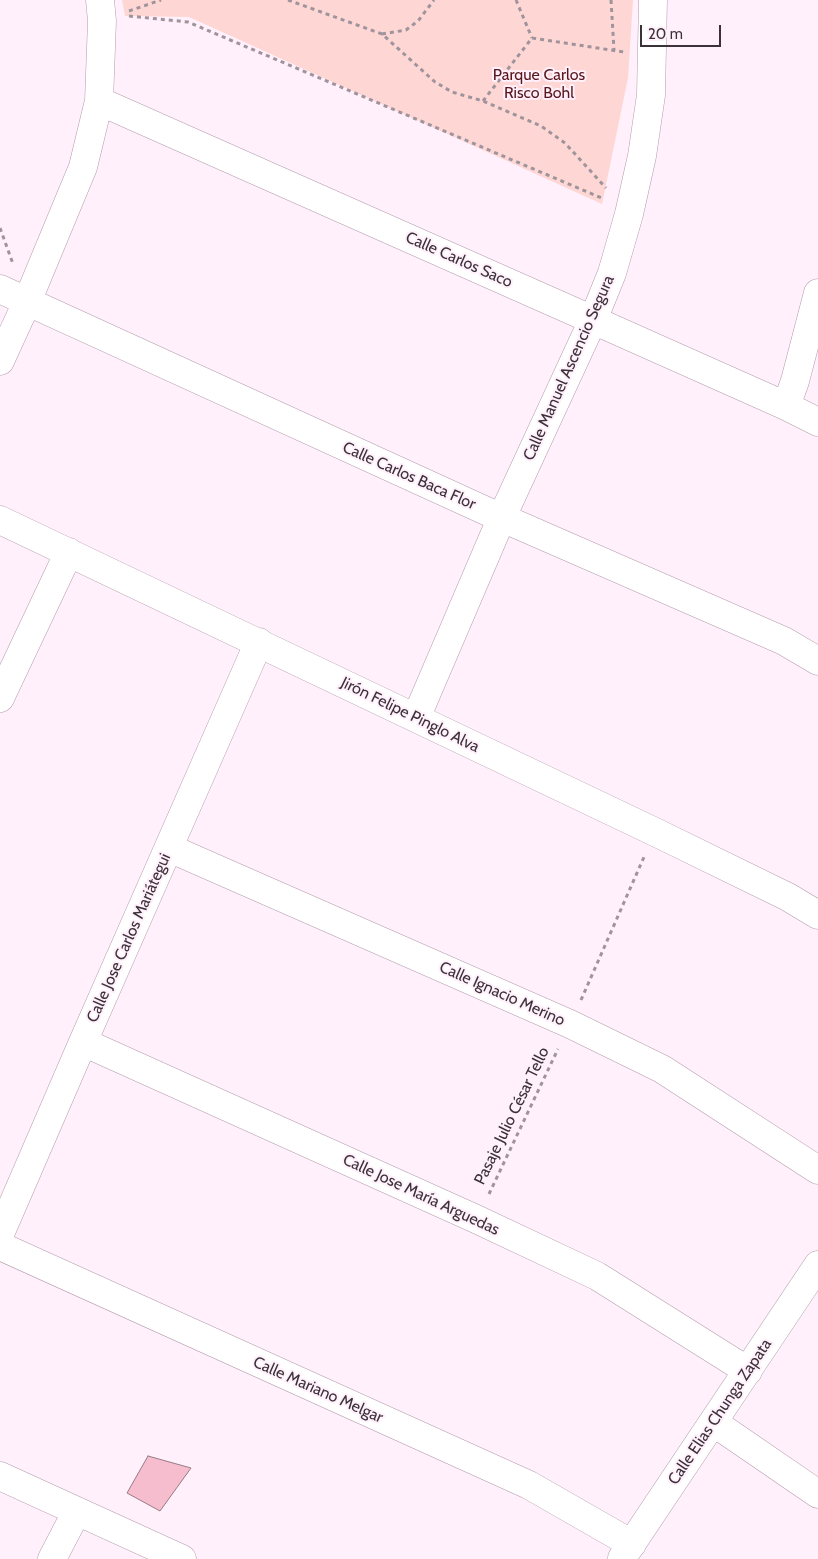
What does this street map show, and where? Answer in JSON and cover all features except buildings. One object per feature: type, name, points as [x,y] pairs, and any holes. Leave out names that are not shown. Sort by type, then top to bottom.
[{"type":"street","name":"Calle Manuel Ascencio Segura","points":[[416,718],[502,518],[593,320],[612,272],[618,207],[642,156],[651,95],[653,0]]},
{"type":"street","points":[[0,361],[27,302],[83,167],[99,101],[106,12]]},
{"type":"street","name":"Calle Carlos Saco","points":[[99,101],[786,406],[818,422]]},
{"type":"street","name":"Calle Carlos Baca Flor","points":[[0,289],[502,518],[784,641],[818,661]]},
{"type":"street","points":[[786,406],[795,381],[818,293]]},
{"type":"street","name":"Jirón Felipe Pinglo Alva","points":[[0,520],[655,832],[817,912]]},
{"type":"street","points":[[0,698],[69,552]]},
{"type":"street","name":"Calle Jose Carlos Mariátegui","points":[[0,1234],[259,642]]},
{"type":"street","name":"Calle Ignacio Merino","points":[[169,848],[570,1024],[662,1069],[818,1170]]},
{"type":"street","name":"Calle Jose María Arguedas","points":[[83,1042],[476,1219],[597,1276],[748,1371]]},
{"type":"street","name":"Calle Mariano Melgar","points":[[0,1246],[529,1485],[627,1551]]},
{"type":"street","name":"Calle Elias Chunga Zapata","points":[[627,1551],[818,1265]]},
{"type":"street","points":[[713,1422],[818,1494]]},
{"type":"street","points":[[0,1476],[182,1559]]},
{"type":"street","points":[[52,1559],[77,1511]]},
{"type":"path","points":[[106,12],[161,0]]},
{"type":"path","points":[[288,0],[382,34],[435,82],[452,92],[483,101],[540,126],[565,143],[618,207]]},
{"type":"path","points":[[382,34],[406,30],[418,21],[434,0]]},
{"type":"path","points":[[516,0],[532,38]]},
{"type":"path","points":[[611,0],[614,50]]},
{"type":"path","points":[[106,12],[188,22],[618,207]]},
{"type":"path","points":[[483,101],[532,38]]},
{"type":"path","points":[[532,38],[652,56]]},
{"type":"path","name":"Pasaje Julio César Tello","points":[[476,1219],[570,1024],[655,832]]},
{"type":"green space","name":"Parque Carlos Risco Bohl","points":[[122,0],[633,0],[628,78],[602,204],[189,17],[125,16]]}]
